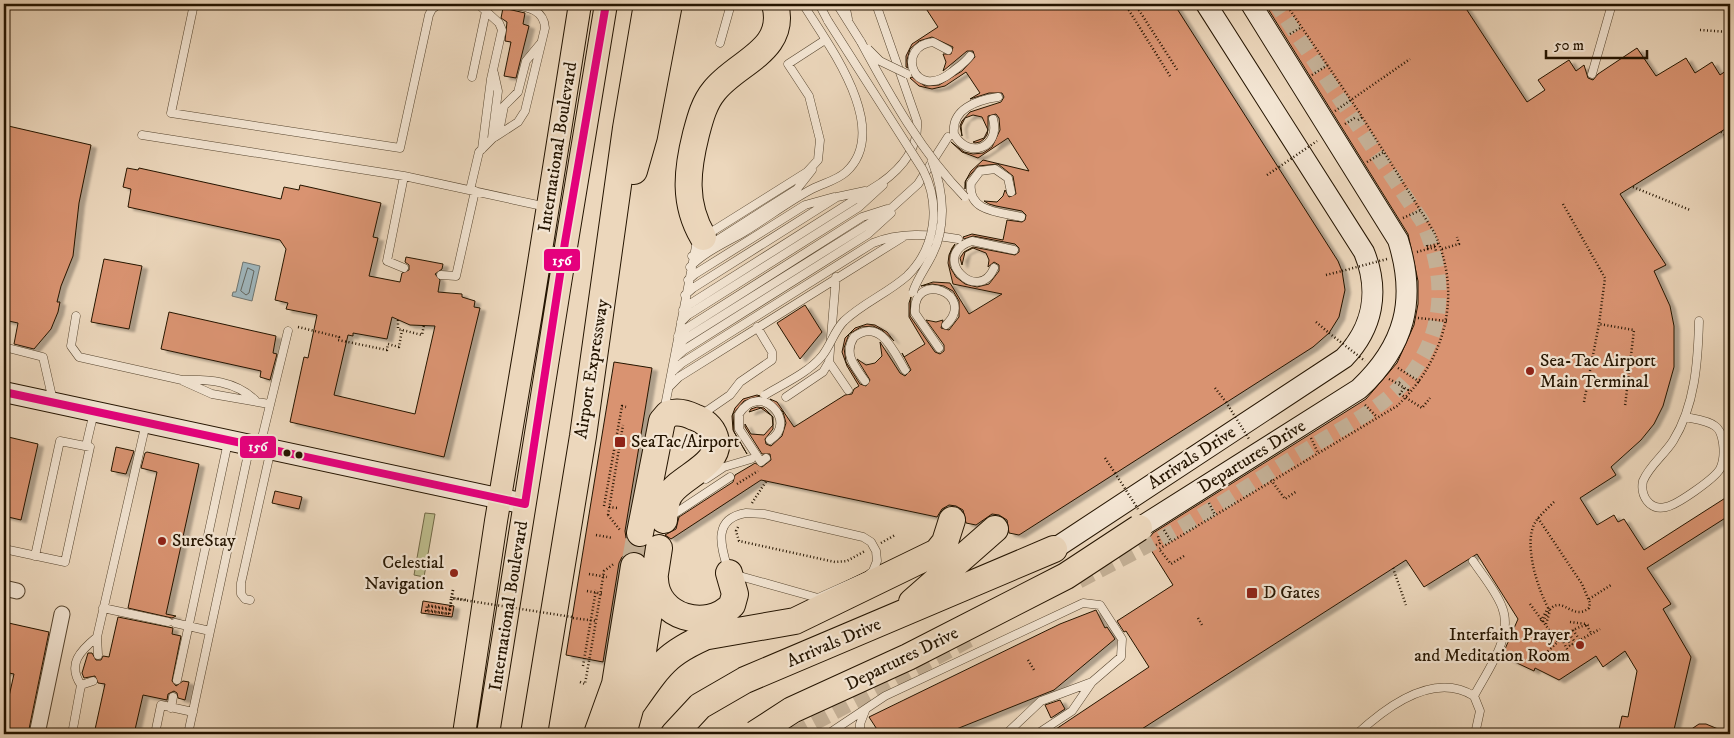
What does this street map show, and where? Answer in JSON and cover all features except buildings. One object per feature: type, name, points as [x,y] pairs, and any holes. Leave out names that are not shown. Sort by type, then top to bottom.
[{"type":"highway","name":"Airport Expressway","points":[[534,734],[610,248],[626,128],[647,4]]},
{"type":"highway","points":[[610,248],[644,136],[668,4]]},
{"type":"highway","points":[[662,33],[676,4]]},
{"type":"highway","points":[[698,246],[688,187],[690,160],[700,120],[714,91],[758,56],[770,40],[777,20],[775,4]]},
{"type":"highway","points":[[623,734],[639,677],[647,555],[662,421],[668,414],[676,412],[699,419],[713,431],[716,441],[715,451],[710,459],[669,494],[669,513]]},
{"type":"highway","points":[[703,637],[778,624],[817,612],[937,552],[945,542],[952,520]]},
{"type":"highway","points":[[892,619],[995,530]]},
{"type":"highway","name":"Departures Drive","points":[[755,734],[792,710],[908,658],[1149,531]]},
{"type":"highway","name":"Arrivals Drive","points":[[674,734],[700,706],[745,680],[1054,549]]},
{"type":"highway","points":[[647,555],[656,591],[667,605],[678,614],[698,620],[712,617],[732,606],[735,594],[729,573]]},
{"type":"highway","points":[[597,734],[617,674],[647,555]]},
{"type":"highway","points":[[631,706],[668,656],[703,637],[772,609],[818,598]]},
{"type":"main road","name":"International Boulevard","points":[[464,734],[580,4]]},
{"type":"main road","name":"International Boulevard","points":[[488,734],[565,242],[606,4]]},
{"type":"main road","name":"Arrivals Drive","points":[[1054,549],[1344,358],[1361,338],[1371,313],[1374,287],[1364,252],[1206,4]]},
{"type":"main road","name":"Departures Drive","points":[[1149,531],[1359,389],[1376,362],[1396,342],[1406,309],[1408,281],[1404,260],[1390,224],[1251,4]]},
{"type":"main road","points":[[549,207],[560,204],[581,153]]},
{"type":"main road","points":[[549,207],[560,214],[565,242]]},
{"type":"main road","points":[[4,392],[525,504]]},
{"type":"street","points":[[37,734],[62,614]]},
{"type":"lane","points":[[194,4],[171,113],[400,148],[428,16],[432,9],[439,4]]},
{"type":"lane","points":[[441,276],[456,276],[473,190],[476,161],[482,148],[501,28],[499,23],[478,4]]},
{"type":"lane","points":[[482,148],[518,122],[525,111],[545,28],[542,17],[532,9],[509,4]]},
{"type":"lane","points":[[720,43],[731,4]]},
{"type":"lane","points":[[690,268],[812,189],[835,180],[846,172],[855,161],[861,142],[861,127],[855,96],[848,78],[803,4]]},
{"type":"lane","points":[[765,396],[817,361],[843,322],[908,275],[925,251],[933,226],[932,191],[923,170],[819,4]]},
{"type":"lane","points":[[830,4],[850,25]]},
{"type":"lane","points":[[836,4],[861,42],[881,80],[924,146],[965,197]]},
{"type":"lane","points":[[845,4],[850,25]]},
{"type":"lane","points":[[680,322],[688,315],[869,200],[896,171],[913,148],[916,140],[917,121],[876,4]]},
{"type":"lane","points":[[881,18],[884,4]]},
{"type":"lane","points":[[1592,74],[1612,4]]},
{"type":"lane","points":[[472,74],[486,11]]},
{"type":"lane","points":[[698,246],[796,188],[807,179],[816,164],[820,146],[809,96],[788,64],[825,40]]},
{"type":"lane","points":[[493,139],[500,129],[504,106],[520,88],[526,61],[542,42]]},
{"type":"lane","points":[[861,42],[880,61],[907,74]]},
{"type":"lane","points":[[948,50],[933,42],[921,45],[916,50],[912,62],[915,74],[926,82],[940,81],[970,56]]},
{"type":"lane","points":[[493,71],[498,92],[493,139]]},
{"type":"lane","points":[[993,119],[995,132],[983,147],[970,148],[963,146],[954,134],[954,120],[958,114],[982,100],[998,97]]},
{"type":"lane","points":[[142,135],[404,176],[549,207]]},
{"type":"lane","points":[[674,359],[684,350],[876,228],[918,184],[948,137]]},
{"type":"lane","points":[[913,292],[934,250],[942,223],[939,181],[924,146]]},
{"type":"lane","points":[[662,421],[690,268],[698,246],[816,164]]},
{"type":"lane","points":[[1011,192],[1008,178],[994,168],[980,171],[971,183],[973,199],[980,206],[1021,217]]},
{"type":"lane","points":[[683,310],[896,171]]},
{"type":"lane","points":[[404,176],[386,261],[404,268]]},
{"type":"lane","points":[[796,188],[835,180]]},
{"type":"lane","points":[[688,280],[805,205],[874,187]]},
{"type":"lane","points":[[686,295],[692,288],[843,195]]},
{"type":"lane","points":[[676,347],[685,339],[906,197]]},
{"type":"lane","points":[[678,336],[687,328],[862,218],[896,205]]},
{"type":"lane","points":[[832,225],[850,217],[876,212]]},
{"type":"lane","points":[[846,248],[872,238],[894,236],[915,235],[958,239]]},
{"type":"lane","points":[[669,388],[679,377],[898,239],[915,235]]},
{"type":"lane","points":[[672,372],[682,363],[872,243],[894,236]]},
{"type":"lane","points":[[994,268],[983,280],[970,281],[964,278],[956,267],[956,254],[965,243],[972,241],[1014,250]]},
{"type":"lane","points":[[786,397],[823,372],[829,362],[836,278]]},
{"type":"lane","points":[[940,348],[915,313],[914,306],[920,294],[926,290],[940,289],[951,297],[955,309],[946,326]]},
{"type":"lane","points":[[76,316],[71,346],[79,357],[182,380],[212,394],[255,400],[269,404]]},
{"type":"lane","points":[[1685,417],[1710,423],[1719,429],[1723,441],[1723,463],[1711,478],[1671,506],[1656,507],[1650,504],[1643,496],[1642,481],[1674,440],[1685,417],[1696,365],[1699,321]]},
{"type":"lane","points":[[699,419],[702,413],[730,395],[740,382],[772,360],[772,352],[757,327]]},
{"type":"lane","points":[[188,734],[210,631],[260,447],[288,331]]},
{"type":"lane","points":[[865,381],[852,363],[848,350],[854,337],[866,331],[873,331],[884,337],[905,370]]},
{"type":"lane","points":[[4,347],[43,357],[53,403]]},
{"type":"lane","points":[[829,362],[848,390]]},
{"type":"lane","points":[[182,380],[206,380],[235,386],[255,400]]},
{"type":"lane","points":[[766,458],[761,462],[739,428],[739,414],[749,403],[763,401],[775,408],[778,413],[780,426],[778,433],[770,440]]},
{"type":"lane","points":[[86,446],[94,412]]},
{"type":"lane","points":[[98,655],[97,637],[103,608],[146,423]]},
{"type":"lane","points":[[4,549],[35,556],[65,562],[90,447],[60,440],[35,556]]},
{"type":"lane","points":[[177,680],[228,440]]},
{"type":"lane","points":[[250,600],[244,599],[241,594],[241,583],[260,447]]},
{"type":"lane","points":[[700,483],[724,468],[750,458]]},
{"type":"lane","points":[[669,513],[730,477]]},
{"type":"lane","points":[[746,513],[764,514],[863,537],[874,546],[877,562],[870,574],[818,598],[729,573],[721,546],[722,531],[733,517],[746,513]]},
{"type":"lane","points":[[1474,561],[1498,598],[1506,625],[1497,651],[1474,696]]},
{"type":"lane","points":[[828,734],[885,696],[1089,602],[1100,605],[1123,645],[1121,657],[1092,682],[1072,711],[1037,734]]},
{"type":"lane","points":[[103,608],[210,631]]},
{"type":"lane","points":[[72,734],[81,686],[75,676],[76,662],[82,650],[97,637]]},
{"type":"lane","points":[[81,686],[93,682]]},
{"type":"lane","points":[[1006,734],[1041,701],[1092,682]]},
{"type":"lane","points":[[1357,734],[1394,705],[1427,690],[1453,688],[1474,696],[1480,711],[1475,734]]},
{"type":"lane","points":[[171,708],[173,697]]},
{"type":"lane","points":[[154,734],[161,705],[193,712]]},
{"type":"lane","points":[[860,734],[862,715],[870,706]]},
{"type":"path","points":[[1124,4],[1170,76]]},
{"type":"path","points":[[1136,4],[1178,71]]},
{"type":"path","points":[[1184,556],[1171,564],[1159,549],[1378,418],[1406,398],[1420,382],[1435,356],[1446,321],[1448,277],[1440,243],[1422,210],[1363,117],[1286,4]]},
{"type":"path","points":[[1700,30],[1730,32]]},
{"type":"path","points":[[1324,119],[1410,59]]},
{"type":"path","points":[[1312,75],[1328,65]]},
{"type":"path","points":[[1358,120],[1363,117]]},
{"type":"path","points":[[1720,132],[1730,138]]},
{"type":"path","points":[[1266,174],[1319,140]]},
{"type":"path","points":[[1359,167],[1384,151]]},
{"type":"path","points":[[1633,187],[1690,210]]},
{"type":"path","points":[[1562,204],[1605,278],[1599,324],[1584,402]]},
{"type":"path","points":[[1394,222],[1422,210]]},
{"type":"path","points":[[1442,249],[1459,244],[1458,237]]},
{"type":"path","points":[[1436,251],[1435,247],[1428,249],[1427,246],[1440,243]]},
{"type":"path","points":[[1326,275],[1389,259]]},
{"type":"path","points":[[1410,317],[1446,321]]},
{"type":"path","points":[[398,320],[398,329],[422,335],[424,325]]},
{"type":"path","points":[[1316,322],[1329,333],[1376,362],[1420,382]]},
{"type":"path","points":[[1599,324],[1634,330],[1625,406]]},
{"type":"path","points":[[288,331],[290,325],[339,337],[338,340],[387,350],[388,344],[398,347],[402,330]]},
{"type":"path","points":[[1400,382],[1398,384],[1408,390],[1406,392]]},
{"type":"path","points":[[1215,388],[1251,442]]},
{"type":"path","points":[[1404,388],[1400,394],[1422,408],[1430,398]]},
{"type":"path","points":[[1364,403],[1378,418]]},
{"type":"path","points":[[618,508],[602,505],[622,406],[626,407]]},
{"type":"path","points":[[608,515],[623,425]]},
{"type":"path","points":[[1310,436],[1318,453]]},
{"type":"path","points":[[1105,458],[1149,531]]},
{"type":"path","points":[[767,480],[736,531],[739,541],[840,563],[895,535]]},
{"type":"path","points":[[1272,480],[1285,499],[1297,491]]},
{"type":"path","points":[[1549,609],[1538,584],[1529,547],[1535,522],[1555,501]]},
{"type":"path","points":[[1208,502],[1215,515]]},
{"type":"path","points":[[1538,518],[1582,584],[1590,603],[1586,611],[1574,611],[1563,604],[1555,606],[1549,609],[1543,622]]},
{"type":"path","points":[[596,535],[614,538]]},
{"type":"path","points":[[580,682],[586,684],[604,571],[647,555]]},
{"type":"path","points":[[1393,568],[1406,606]]},
{"type":"path","points":[[589,574],[607,577]]},
{"type":"path","points":[[1589,599],[1611,585]]},
{"type":"path","points":[[452,598],[449,614],[427,610],[427,606],[450,610],[449,614],[426,610],[427,605],[450,609],[452,598],[453,590]]},
{"type":"path","points":[[586,592],[601,591]]},
{"type":"path","points":[[595,592],[604,594]]},
{"type":"path","points":[[583,666],[595,592]]},
{"type":"path","points":[[452,598],[596,621]]},
{"type":"path","points":[[452,598],[468,600]]},
{"type":"path","points":[[1530,604],[1558,642]]},
{"type":"path","points":[[1198,618],[1202,625]]},
{"type":"path","points":[[1570,622],[1586,624],[1591,633]]},
{"type":"path","points":[[1543,656],[1573,630],[1589,625]]},
{"type":"path","points":[[1574,643],[1600,629]]},
{"type":"path","points":[[1573,630],[1574,643]]},
{"type":"path","points":[[1569,634],[1574,643]]},
{"type":"path","points":[[1565,636],[1580,645]]},
{"type":"path","points":[[1562,639],[1568,651]]},
{"type":"path","points":[[1028,660],[1034,670]]},
{"type":"green space","points":[[425,513],[435,514],[424,577],[414,575]]},
{"type":"water","points":[[243,262],[260,266],[252,301],[232,296],[233,292],[236,292]]},
{"type":"tunnel","points":[[1079,581],[1185,525],[1366,414],[1407,380],[1427,349],[1434,331],[1438,313],[1438,276],[1435,257],[1422,221],[1276,4]]},
{"type":"tunnel","points":[[634,566],[640,533]]},
{"type":"tunnel","points":[[794,734],[973,638]]},
{"type":"transit line","name":"156","points":[[4,392],[525,504],[565,242],[606,4]]},
{"type":"place","name":"Sea-Tac Airport Main Terminal","points":[[1530,371]]},
{"type":"place","name":"SeaTac/Airport","points":[[620,442]]},
{"type":"place","name":"SureStay","points":[[162,541]]},
{"type":"place","name":"Celestial Navigation","points":[[454,573]]},
{"type":"place","name":"D Gates","points":[[1252,593]]},
{"type":"place","name":"Interfaith Prayer and Meditation Room","points":[[1580,645]]}]
